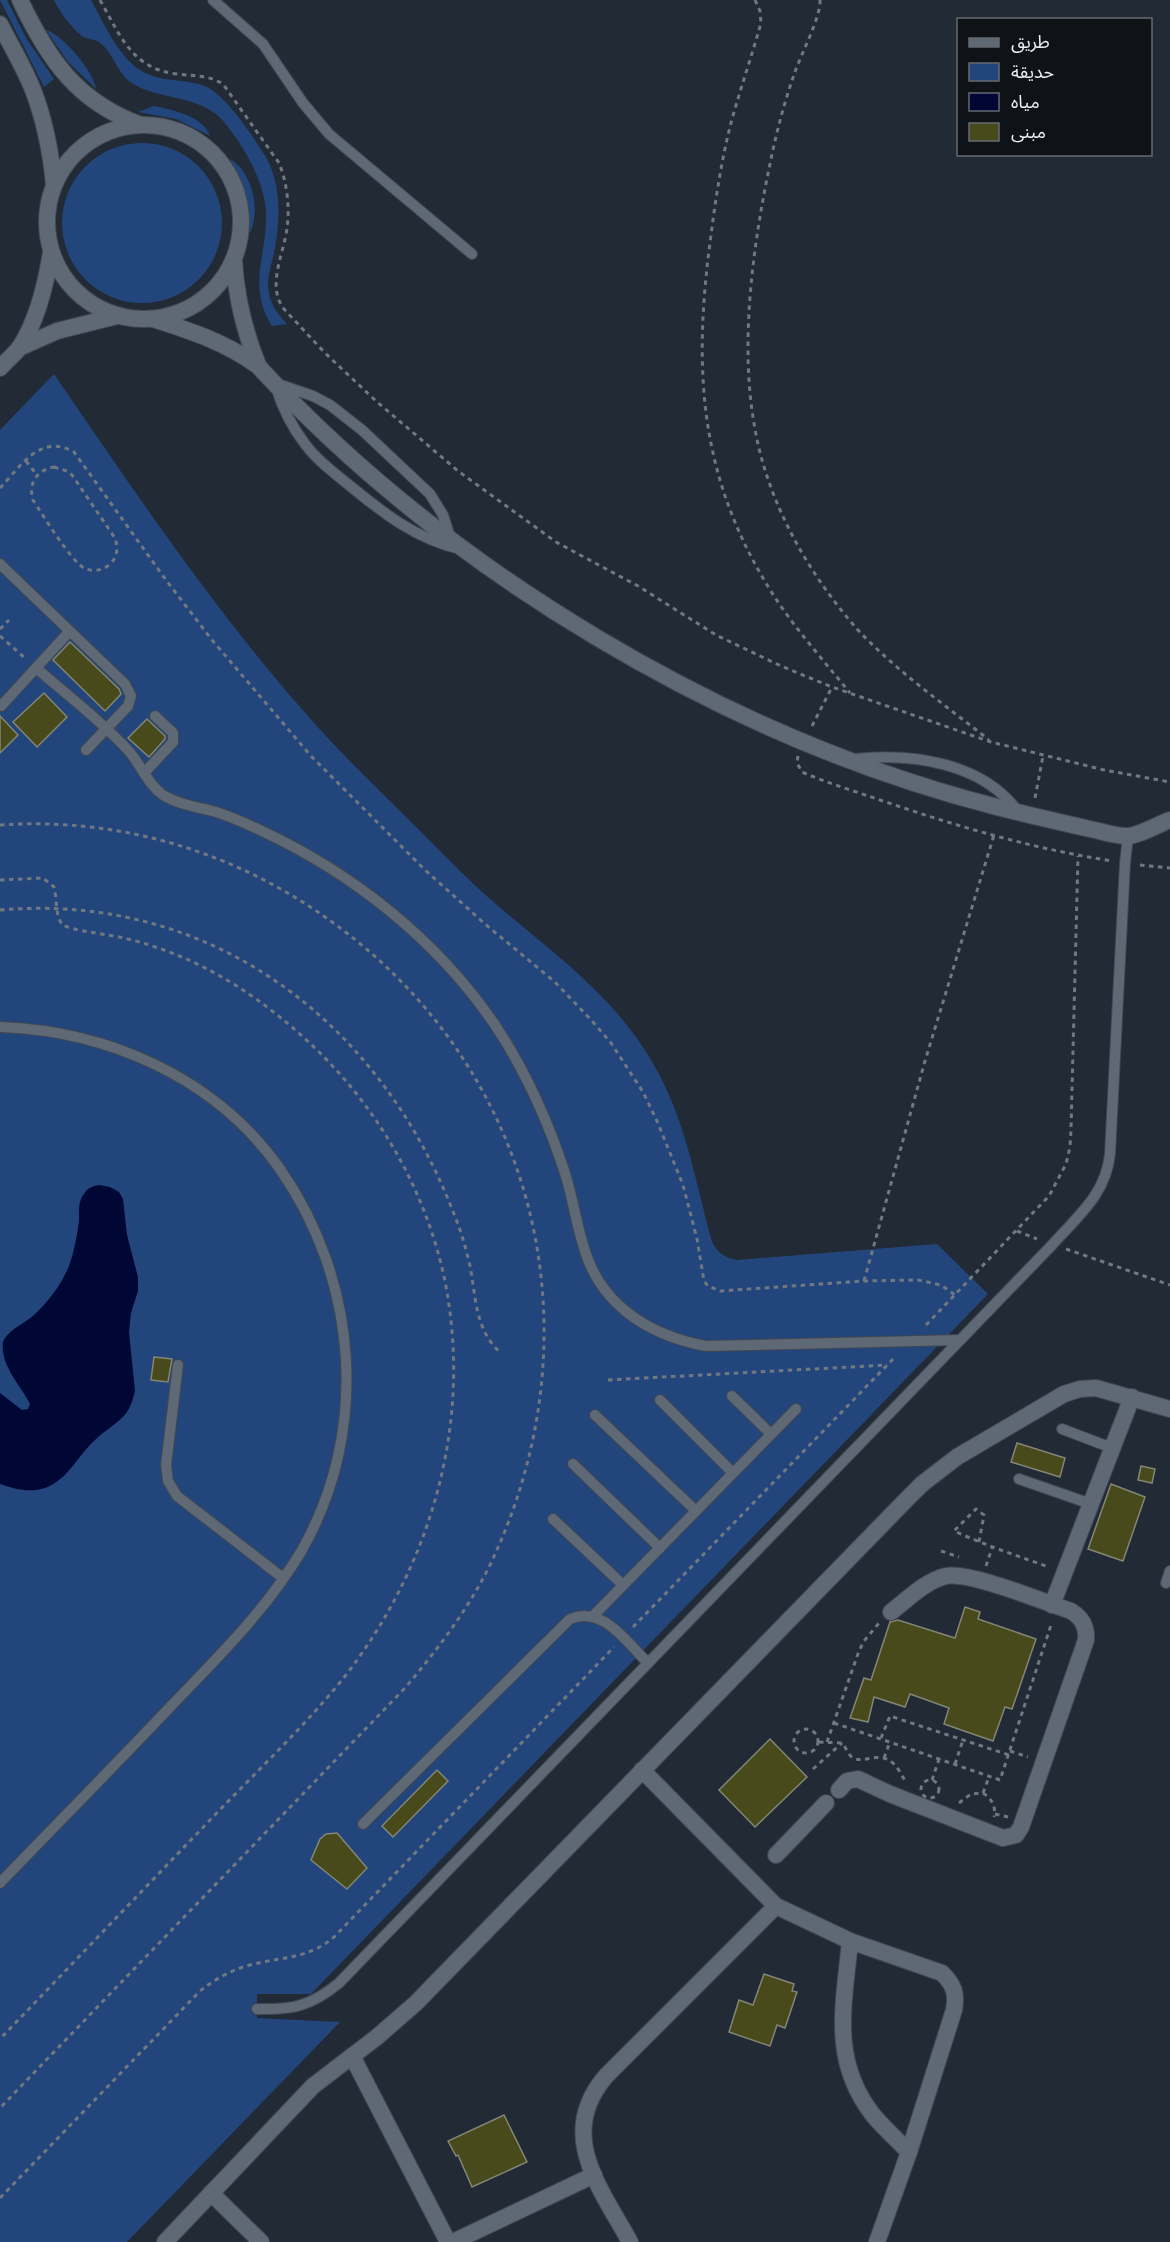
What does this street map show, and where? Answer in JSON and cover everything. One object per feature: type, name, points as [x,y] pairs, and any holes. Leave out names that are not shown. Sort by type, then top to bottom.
[{"type":"street","points":[[20,0],[42,44],[77,88],[107,110],[142,125]]},
{"type":"street","points":[[0,24],[24,70],[41,114],[54,185]]},
{"type":"street","points":[[142,125],[173,130],[188,136],[202,145],[224,168],[232,182],[240,212],[240,236],[234,260],[227,273],[207,297],[180,313],[141,320],[117,316],[102,310],[76,292],[61,273],[51,252],[46,218],[54,185],[61,171],[82,147],[110,131],[126,126],[142,125]]},
{"type":"street","points":[[0,368],[19,348],[37,311],[51,252]]},
{"type":"street","points":[[234,260],[241,314],[258,366]]},
{"type":"street","points":[[19,348],[67,327],[117,316]]},
{"type":"street","points":[[153,319],[216,340],[258,366],[344,452],[468,551],[553,610],[674,681],[740,713],[849,760],[931,788],[1019,813],[1128,837],[1170,820]]},
{"type":"street","points":[[165,2242],[313,2086],[377,2037],[416,2003],[905,1501],[940,1469],[1064,1394],[1080,1389],[1096,1388],[1170,1409]]},
{"type":"street","points":[[1055,1606],[1065,1572],[1132,1397]]},
{"type":"street","points":[[839,1790],[847,1781],[858,1779],[890,1794],[1008,1839],[1019,1831],[1086,1640],[1082,1620],[1071,1611],[969,1576],[957,1575],[935,1580],[891,1612]]},
{"type":"street","points":[[642,1770],[777,1906],[850,1941],[942,1973],[952,1983],[956,1996],[954,2010],[909,2152],[877,2242]]},
{"type":"street","points":[[776,1855],[826,1803]]},
{"type":"street","points":[[630,2242],[594,2175],[583,2144],[582,2129],[588,2100],[596,2088],[777,1906]]},
{"type":"street","points":[[850,1941],[842,2020],[842,2042],[846,2061],[853,2080],[873,2114],[909,2152]]},
{"type":"street","points":[[352,2056],[448,2242]]},
{"type":"street","points":[[453,2242],[594,2175]]},
{"type":"street","points":[[211,2193],[261,2242]]},
{"type":"lane","points":[[213,0],[263,44],[306,108],[329,134],[472,254]]},
{"type":"lane","points":[[274,384],[313,396],[347,417],[430,494],[443,515],[450,537]]},
{"type":"lane","points":[[274,384],[283,408],[305,445],[329,469],[397,522],[431,540],[468,551]]},
{"type":"lane","points":[[0,564],[125,684],[130,692],[128,706],[86,750]]},
{"type":"lane","points":[[1,706],[69,632]]},
{"type":"lane","points":[[36,668],[128,750],[157,790],[167,797],[220,813],[262,831],[294,846],[343,876],[411,930],[458,978],[493,1022],[527,1078],[542,1110],[564,1171],[588,1260],[605,1290],[629,1314],[659,1332],[706,1346],[960,1340]]},
{"type":"lane","points":[[145,772],[173,742],[172,733],[155,716]]},
{"type":"lane","points":[[849,760],[905,758],[970,773],[998,789],[1019,813]]},
{"type":"lane","points":[[257,2009],[285,2010],[304,2005],[323,1996],[339,1983],[1052,1245],[1095,1197],[1108,1169],[1128,837]]},
{"type":"lane","points":[[0,1027],[56,1031],[114,1046],[189,1083],[212,1099],[248,1130],[278,1166],[305,1209],[326,1256],[342,1318],[346,1350],[346,1405],[338,1455],[325,1499],[301,1550],[283,1578],[210,1666],[0,1883]]},
{"type":"lane","points":[[178,1365],[166,1465],[168,1481],[177,1496],[283,1578]]},
{"type":"lane","points":[[732,1396],[771,1434]]},
{"type":"lane","points":[[660,1400],[733,1473]]},
{"type":"lane","points":[[593,1616],[796,1409]]},
{"type":"lane","points":[[595,1415],[696,1511]]},
{"type":"lane","points":[[1062,1429],[1112,1448]]},
{"type":"lane","points":[[573,1464],[660,1548]]},
{"type":"lane","points":[[1019,1479],[1091,1504]]},
{"type":"lane","points":[[553,1519],[623,1585]]},
{"type":"lane","points":[[1166,1583],[1170,1571]]},
{"type":"lane","points":[[363,1824],[564,1623],[577,1616],[593,1616],[607,1624],[648,1663]]},
{"type":"path","points":[[100,0],[131,51],[146,64],[165,72],[211,78],[222,84],[279,164],[284,179],[288,211],[287,231],[276,282],[277,298],[284,309],[325,353],[375,401],[458,471],[556,542],[638,586],[716,635],[781,666],[852,695],[992,742],[1094,768],[1170,782]]},
{"type":"path","points":[[754,0],[760,11],[761,23],[732,121],[715,206],[709,251],[702,334],[705,412],[716,470],[728,506],[748,550],[779,604],[852,695]]},
{"type":"path","points":[[820,0],[819,13],[794,75],[776,137],[756,250],[749,371],[751,401],[759,449],[770,484],[791,532],[820,581],[857,629],[904,674],[992,742]]},
{"type":"path","points":[[0,488],[38,450],[52,446],[67,448],[80,457],[166,580],[212,640],[311,756],[425,870],[484,924],[555,982],[593,1022],[626,1065],[657,1121],[682,1185],[697,1239],[702,1275],[708,1286],[720,1291],[864,1281],[926,1280],[941,1285],[955,1295]]},
{"type":"path","points":[[26,461],[37,475]]},
{"type":"path","points":[[54,467],[61,468],[72,475],[115,538],[117,551],[111,564],[99,570],[92,570],[85,569],[75,560],[33,500],[31,487],[37,475],[54,467]]},
{"type":"path","points":[[0,629],[9,620]]},
{"type":"path","points":[[0,636],[36,668]]},
{"type":"path","points":[[864,1281],[993,835]]},
{"type":"path","points":[[0,880],[43,878],[54,887],[60,921],[68,928],[99,932],[151,945],[192,961],[224,977],[300,1034],[351,1087],[388,1138],[417,1194],[429,1226],[439,1258],[452,1324],[454,1397],[444,1469],[427,1528],[398,1593],[360,1656],[305,1722],[0,2039]]},
{"type":"path","points":[[0,910],[58,909],[116,915],[146,921],[203,940],[265,974],[294,994],[344,1038],[384,1085],[432,1162],[445,1189],[464,1244],[480,1321],[491,1344],[501,1353]]},
{"type":"path","points":[[1017,1231],[1170,1286]]},
{"type":"path","points":[[608,1380],[888,1365]]},
{"type":"path","points":[[979,1542],[984,1515],[976,1509],[954,1531],[979,1542],[993,1548],[1065,1572]]},
{"type":"path","points":[[983,1575],[993,1548]]},
{"type":"path","points":[[834,1723],[1000,1780],[1055,1606]]},
{"type":"path","points":[[827,1742],[859,1651],[872,1631],[891,1612]]},
{"type":"path","points":[[881,1738],[890,1716],[1009,1755]]},
{"type":"path","points":[[804,1729],[815,1732],[819,1742],[818,1747],[808,1753],[798,1750],[794,1740],[796,1735],[804,1729]]},
{"type":"path","points":[[954,1764],[963,1740]]},
{"type":"path","points":[[819,1742],[842,1743],[854,1758],[884,1758],[894,1764],[907,1783]]},
{"type":"path","points":[[884,1758],[890,1742]]},
{"type":"path","points":[[813,1769],[842,1743]]},
{"type":"path","points":[[932,1780],[939,1759]]},
{"type":"path","points":[[983,1793],[989,1777]]},
{"type":"path","points":[[914,1785],[920,1786]]},
{"type":"path","points":[[954,1804],[962,1802],[971,1794],[983,1793],[992,1800],[995,1806],[989,1833]]},
{"type":"path","points":[[936,1795],[943,1799]]},
{"type":"green space","points":[[0,0],[7,0],[26,38],[54,79],[44,87]]},
{"type":"green space","points":[[54,0],[91,0],[117,46],[137,68],[153,76],[202,85],[211,89],[220,96],[247,128],[267,159],[275,182],[278,217],[268,288],[273,306],[287,324],[272,326],[264,311],[259,283],[266,227],[264,199],[257,175],[231,131],[224,122],[205,107],[148,91],[130,82],[120,71],[109,52],[99,42],[84,37],[78,32]]},
{"type":"green space","points":[[46,30],[61,39],[77,55],[90,73],[96,89],[68,62]]},
{"type":"green space","points":[[154,106],[194,119],[207,129],[210,136],[176,119],[138,112]]},
{"type":"green space","points":[[142,143],[158,144],[173,149],[199,166],[216,192],[221,207],[221,239],[216,254],[199,280],[173,297],[158,302],[142,303],[126,302],[111,297],[85,280],[68,254],[63,239],[62,223],[63,207],[68,192],[85,166],[111,149],[126,144]]},
{"type":"green space","points":[[230,159],[244,173],[252,192],[255,213],[250,233],[246,194]]},
{"type":"green space","points":[[54,374],[216,604],[324,734],[471,882],[580,976],[625,1022],[644,1049],[670,1097],[691,1158],[712,1242],[719,1252],[737,1260],[937,1244],[988,1294],[311,1994],[257,1994],[257,2018],[340,2022],[127,2242],[0,2242],[0,430]]},
{"type":"water","points":[[99,1185],[119,1192],[123,1199],[127,1235],[138,1277],[138,1291],[131,1313],[129,1332],[135,1391],[133,1400],[123,1416],[89,1446],[61,1479],[45,1488],[33,1490],[6,1486],[0,1484],[0,1393],[22,1410],[28,1409],[30,1404],[8,1367],[3,1342],[13,1330],[39,1310],[58,1286],[72,1255],[81,1200],[88,1189]]},
{"type":"building","points":[[70,642],[119,689],[121,694],[105,711],[53,660]]},
{"type":"building","points":[[44,693],[67,717],[37,747],[13,722]]},
{"type":"building","points":[[0,716],[18,735],[0,753]]},
{"type":"building","points":[[147,719],[165,736],[165,739],[149,757],[128,738]]},
{"type":"building","points":[[154,1357],[172,1359],[168,1382],[151,1380]]},
{"type":"building","points":[[1017,1443],[1065,1458],[1060,1477],[1011,1462]]},
{"type":"building","points":[[1141,1466],[1155,1469],[1152,1483],[1138,1480]]},
{"type":"building","points":[[1111,1484],[1145,1497],[1123,1561],[1088,1549]]},
{"type":"building","points":[[965,1607],[980,1612],[978,1619],[1036,1639],[1012,1709],[1005,1707],[993,1741],[944,1724],[949,1708],[910,1694],[905,1707],[874,1697],[868,1722],[850,1718],[864,1678],[871,1680],[890,1622],[898,1620],[955,1638]]},
{"type":"building","points":[[770,1739],[807,1777],[755,1827],[719,1790]]},
{"type":"building","points":[[437,1770],[448,1781],[393,1837],[382,1826]]},
{"type":"building","points":[[337,1833],[367,1868],[347,1889],[311,1860],[320,1839],[326,1834]]},
{"type":"building","points":[[764,1974],[794,1984],[792,1991],[797,1992],[785,2028],[777,2025],[770,2046],[729,2032],[739,2000],[753,2005]]},
{"type":"building","points":[[504,2115],[527,2162],[472,2187],[458,2155],[456,2156],[448,2141]]}]
